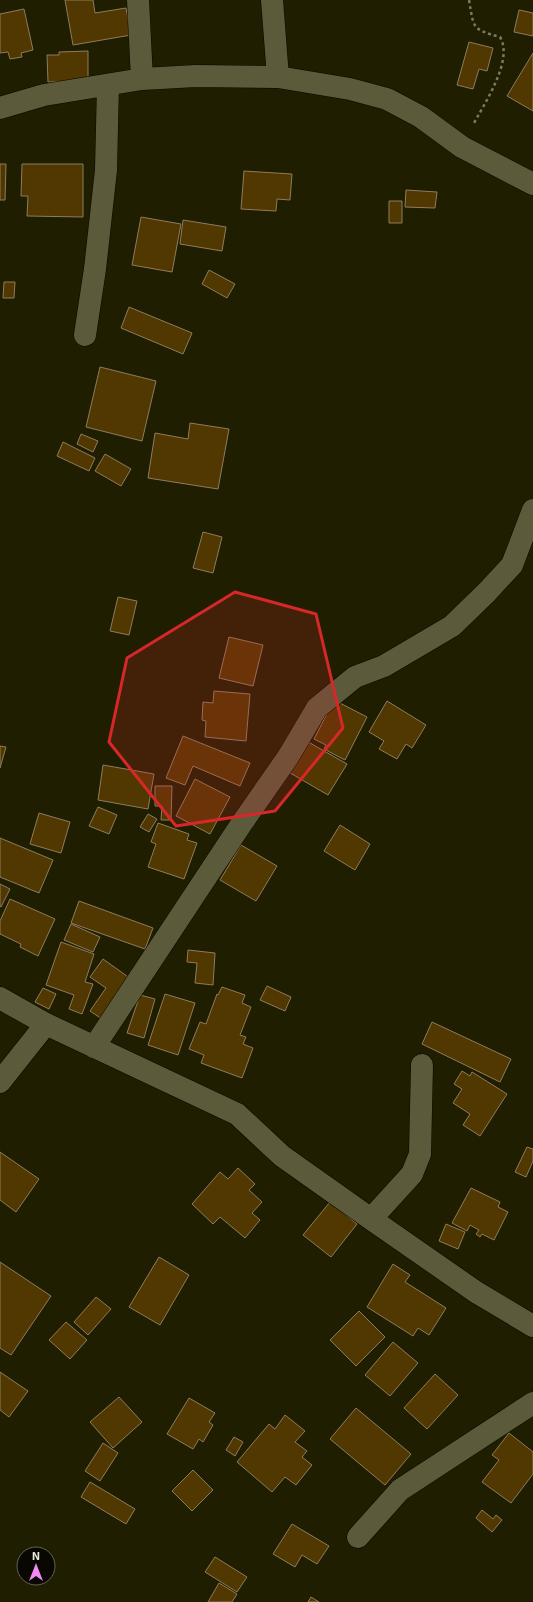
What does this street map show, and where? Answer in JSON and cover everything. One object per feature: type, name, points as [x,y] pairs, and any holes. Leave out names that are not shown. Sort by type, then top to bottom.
[{"type":"street","points":[[138,0],[142,79]]},
{"type":"street","points":[[272,0],[278,77]]},
{"type":"street","points":[[0,108],[44,95],[142,79],[196,76],[278,77],[350,89],[387,99],[421,117],[462,147],[533,184]]},
{"type":"street","points":[[85,335],[95,269],[106,170],[108,85]]},
{"type":"street","points":[[94,1047],[237,830],[288,757],[317,708],[355,677],[384,666],[452,626],[512,565],[533,510]]},
{"type":"street","points":[[0,998],[46,1024],[237,1114],[282,1156],[476,1292],[533,1326]]},
{"type":"street","points":[[0,1082],[46,1024]]},
{"type":"street","points":[[371,1219],[412,1174],[420,1154],[422,1065]]},
{"type":"street","points":[[358,1536],[400,1490],[533,1403]]},
{"type":"path","points":[[462,147],[502,69],[504,52],[504,43],[500,37],[480,32],[475,27],[468,0]]},
{"type":"highlighted area","points":[[235,592],[316,614],[343,728],[275,811],[176,826],[109,742],[127,658]]},
{"type":"building","points":[[65,0],[93,0],[95,13],[126,8],[131,35],[73,45]]},
{"type":"building","points":[[24,9],[33,50],[21,53],[22,57],[10,59],[8,52],[0,53],[0,14]]},
{"type":"building","points":[[519,10],[533,13],[533,36],[514,32]]},
{"type":"building","points":[[469,42],[493,48],[487,71],[479,69],[473,89],[457,85]]},
{"type":"building","points":[[88,51],[88,81],[48,82],[47,55],[59,55],[59,52]]},
{"type":"building","points":[[533,53],[533,111],[507,96]]},
{"type":"building","points":[[0,164],[6,164],[5,200],[0,200]]},
{"type":"building","points":[[22,164],[83,164],[83,217],[27,216],[28,196],[21,196]]},
{"type":"building","points":[[244,171],[292,174],[290,200],[277,199],[276,211],[241,209]]},
{"type":"building","points":[[406,190],[437,192],[435,208],[405,207]]},
{"type":"building","points":[[389,201],[402,201],[402,223],[389,223]]},
{"type":"building","points":[[141,217],[181,224],[172,272],[132,265]]},
{"type":"building","points":[[183,220],[226,227],[222,251],[180,244]]},
{"type":"building","points":[[209,270],[235,284],[227,298],[202,284]]},
{"type":"building","points":[[4,282],[15,282],[14,298],[3,298]]},
{"type":"building","points":[[129,307],[192,333],[183,354],[121,328]]},
{"type":"building","points":[[100,367],[156,381],[142,441],[86,427]]},
{"type":"building","points":[[190,423],[229,429],[218,489],[148,478],[155,433],[188,439]]},
{"type":"building","points":[[81,434],[98,441],[93,452],[77,444]]},
{"type":"building","points":[[63,442],[95,458],[89,471],[57,456]]},
{"type":"building","points":[[105,454],[131,469],[121,486],[95,471]]},
{"type":"building","points":[[203,532],[222,537],[213,573],[193,568]]},
{"type":"building","points":[[118,597],[137,601],[129,635],[110,631]]},
{"type":"building","points":[[229,637],[263,645],[253,686],[219,678]]},
{"type":"building","points":[[214,691],[250,694],[246,741],[205,737],[206,721],[202,720],[203,702],[213,703]]},
{"type":"building","points":[[334,700],[367,717],[345,760],[324,749],[326,745],[314,739]]},
{"type":"building","points":[[387,701],[426,725],[412,748],[406,744],[397,759],[379,749],[384,741],[369,732]]},
{"type":"building","points":[[183,736],[250,763],[240,786],[193,766],[185,785],[166,778]]},
{"type":"building","points":[[303,739],[347,764],[328,795],[285,770]]},
{"type":"building","points":[[0,746],[6,747],[0,768]]},
{"type":"building","points":[[103,765],[154,774],[148,809],[98,800]]},
{"type":"building","points":[[195,779],[230,797],[210,834],[176,816]]},
{"type":"building","points":[[155,786],[172,786],[171,820],[161,820],[162,806],[155,806]]},
{"type":"building","points":[[98,807],[117,815],[109,834],[89,826]]},
{"type":"building","points":[[39,813],[70,822],[61,853],[30,844]]},
{"type":"building","points":[[148,814],[157,819],[149,832],[140,827]]},
{"type":"building","points":[[158,823],[189,834],[187,840],[197,843],[184,879],[148,867],[156,844],[151,842]]},
{"type":"building","points":[[340,825],[370,844],[355,870],[324,851]]},
{"type":"building","points":[[0,838],[53,860],[39,893],[0,877]]},
{"type":"building","points":[[241,845],[277,866],[256,901],[220,880]]},
{"type":"building","points":[[0,884],[10,889],[1,907],[0,906]]},
{"type":"building","points":[[10,899],[55,919],[38,956],[20,947],[21,944],[0,934],[0,921]]},
{"type":"building","points":[[79,901],[153,928],[145,949],[71,923]]},
{"type":"building","points":[[71,924],[100,937],[93,952],[64,940]]},
{"type":"building","points":[[61,942],[94,954],[85,982],[93,984],[82,1014],[69,1009],[74,995],[46,985]]},
{"type":"building","points":[[188,950],[215,953],[213,985],[195,983],[197,963],[187,962]]},
{"type":"building","points":[[103,959],[131,979],[102,1019],[90,1011],[106,988],[90,977]]},
{"type":"building","points":[[267,986],[291,997],[285,1011],[260,1000]]},
{"type":"building","points":[[222,987],[245,995],[242,1003],[251,1007],[240,1035],[246,1037],[243,1044],[253,1048],[242,1078],[201,1063],[204,1055],[189,1049],[200,1022],[206,1024],[217,994],[218,995]]},
{"type":"building","points":[[43,988],[56,994],[49,1009],[35,1002]]},
{"type":"building","points":[[165,994],[195,1003],[178,1055],[148,1045]]},
{"type":"building","points":[[140,995],[155,999],[144,1038],[127,1033]]},
{"type":"building","points":[[432,1022],[511,1059],[500,1082],[422,1044]]},
{"type":"building","points":[[462,1071],[470,1076],[472,1072],[507,1094],[480,1136],[463,1125],[470,1114],[453,1103],[462,1089],[454,1084]]},
{"type":"building","points":[[527,1147],[533,1149],[533,1161],[526,1177],[515,1172]]},
{"type":"building","points":[[0,1152],[39,1179],[16,1212],[0,1200]]},
{"type":"building","points":[[238,1168],[255,1184],[249,1190],[262,1202],[252,1213],[260,1220],[245,1238],[220,1217],[213,1224],[192,1204],[220,1172],[228,1179]]},
{"type":"building","points":[[471,1188],[500,1202],[498,1207],[508,1212],[494,1240],[482,1234],[480,1237],[476,1234],[479,1230],[470,1225],[467,1231],[452,1223]]},
{"type":"building","points":[[330,1202],[357,1224],[331,1257],[303,1235]]},
{"type":"building","points":[[446,1224],[465,1232],[458,1249],[439,1241]]},
{"type":"building","points":[[159,1257],[189,1275],[160,1325],[129,1307]]},
{"type":"building","points":[[0,1262],[51,1296],[11,1355],[0,1348]]},
{"type":"building","points":[[393,1264],[410,1275],[405,1282],[446,1308],[429,1335],[418,1328],[413,1336],[367,1307]]},
{"type":"building","points":[[96,1297],[111,1309],[88,1335],[74,1322]]},
{"type":"building","points":[[359,1311],[385,1337],[356,1366],[330,1340]]},
{"type":"building","points":[[66,1322],[87,1340],[70,1359],[49,1340]]},
{"type":"building","points":[[393,1342],[418,1363],[390,1396],[365,1375]]},
{"type":"building","points":[[0,1372],[28,1391],[9,1417],[0,1410]]},
{"type":"building","points":[[435,1374],[458,1395],[427,1429],[404,1408]]},
{"type":"building","points":[[119,1397],[142,1422],[113,1448],[90,1422]]},
{"type":"building","points":[[189,1398],[215,1413],[209,1422],[213,1425],[203,1442],[199,1439],[193,1449],[167,1434]]},
{"type":"building","points":[[356,1408],[411,1454],[385,1485],[330,1439]]},
{"type":"building","points":[[285,1415],[305,1431],[295,1442],[307,1451],[302,1457],[312,1465],[296,1485],[285,1477],[272,1492],[237,1462],[269,1424],[275,1429]]},
{"type":"building","points":[[509,1433],[533,1452],[533,1474],[511,1503],[482,1482],[499,1460],[492,1455]]},
{"type":"building","points":[[234,1437],[243,1442],[235,1456],[226,1450]]},
{"type":"building","points":[[103,1443],[118,1453],[100,1481],[85,1471]]},
{"type":"building","points":[[193,1470],[213,1490],[192,1511],[172,1491]]},
{"type":"building","points":[[90,1482],[135,1509],[126,1524],[81,1497]]},
{"type":"building","points":[[482,1510],[493,1519],[496,1515],[502,1520],[492,1532],[476,1518]]},
{"type":"building","points":[[292,1524],[329,1546],[317,1564],[302,1555],[295,1567],[273,1554]]},
{"type":"building","points":[[215,1557],[247,1577],[237,1592],[205,1572]]},
{"type":"building","points":[[219,1583],[237,1594],[232,1602],[208,1602]]},
{"type":"building","points":[[311,1597],[319,1602],[308,1602]]}]
